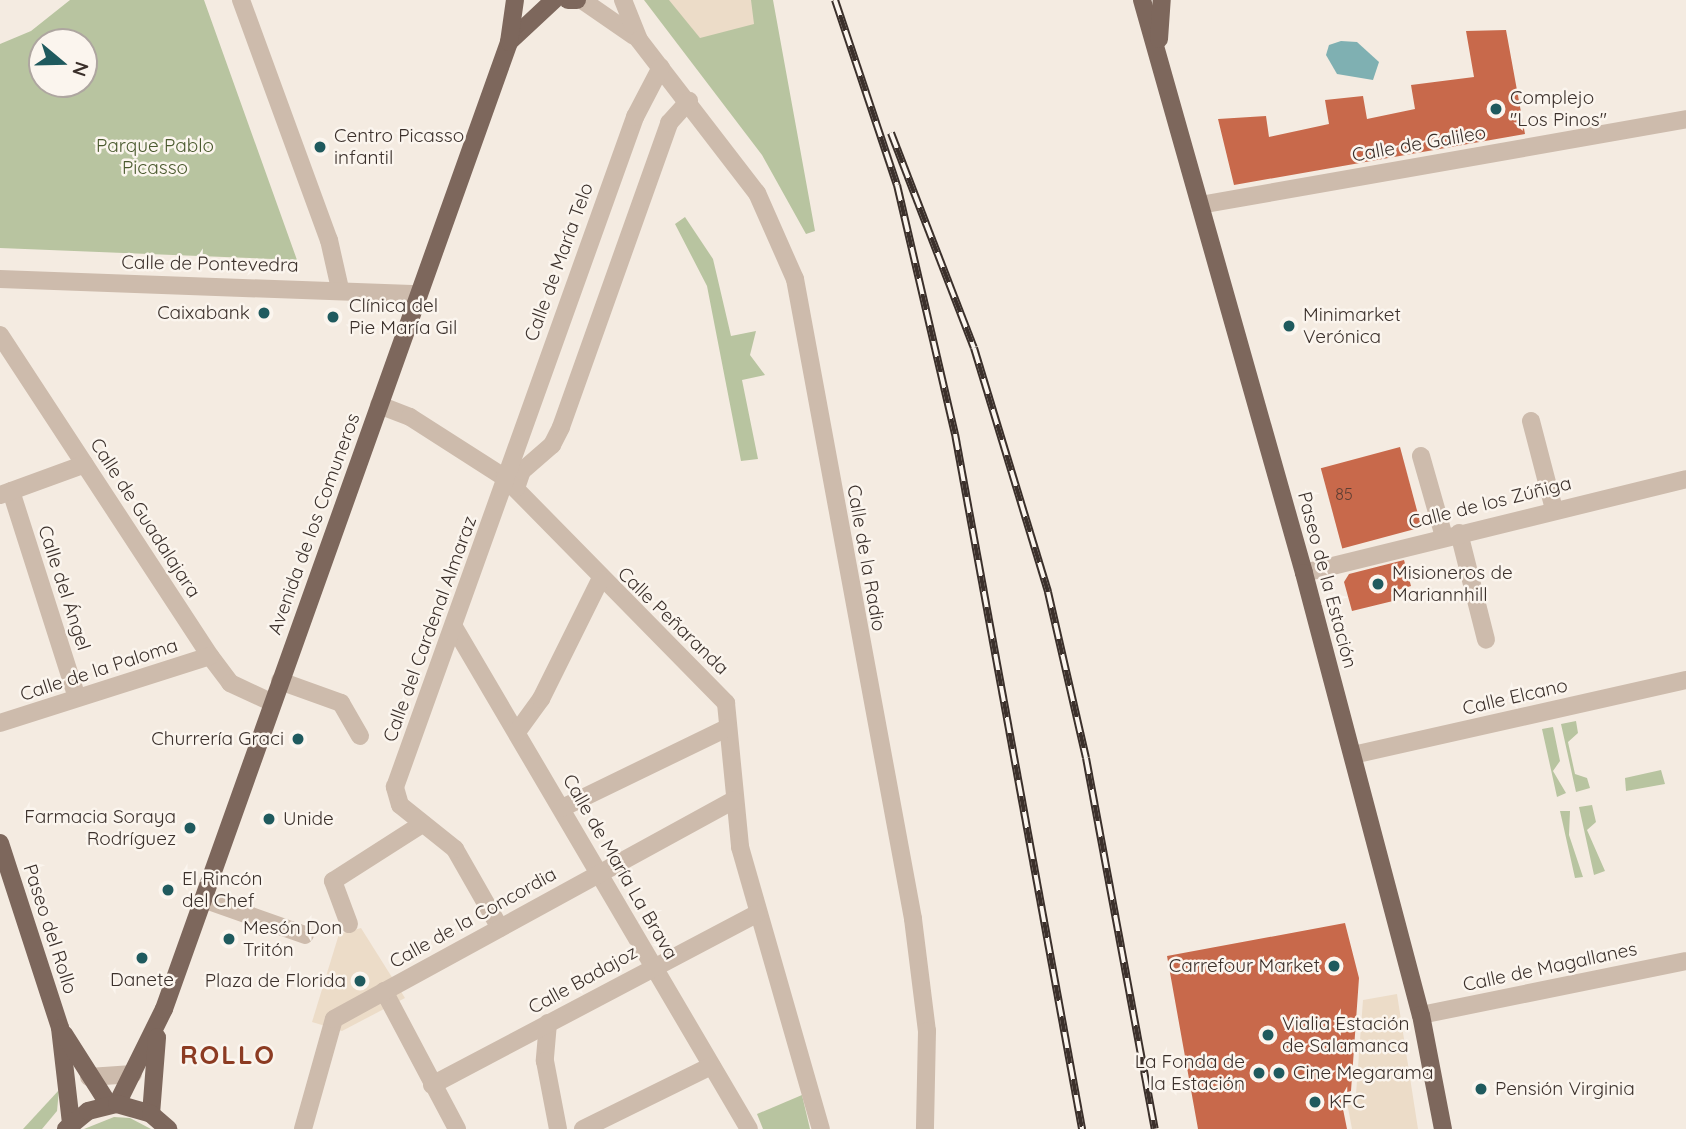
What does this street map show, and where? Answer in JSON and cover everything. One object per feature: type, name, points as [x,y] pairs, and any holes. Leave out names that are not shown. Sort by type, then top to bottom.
[{"type":"main road","name":"Avenida de los Comuneros","points":[[113,1104],[133,1074],[159,1021],[509,42],[515,0]]},
{"type":"main road","name":"Avenida de los Comuneros","points":[[509,42],[554,0]]},
{"type":"main road","points":[[568,0],[580,0]]},
{"type":"main road","name":"Paseo de la Estación","points":[[1142,0],[1159,46],[1200,205],[1353,755],[1422,1015],[1443,1129]]},
{"type":"main road","name":"Paseo de la Estación","points":[[1159,46],[1162,0]]},
{"type":"main road","name":"Paseo del Rollo","points":[[0,843],[60,1028],[89,1077],[113,1104]]},
{"type":"main road","name":"Avenida de los Comuneros","points":[[152,1114],[159,1021]]},
{"type":"main road","name":"Paseo del Rollo","points":[[60,1028],[69,1126]]},
{"type":"main road","points":[[69,1126],[113,1104],[152,1114],[168,1129]]},
{"type":"street","points":[[241,0],[329,240],[340,289]]},
{"type":"street","name":"Calle de la Radio","points":[[580,0],[639,40],[690,101],[757,193],[795,279],[913,919],[927,1031],[925,1129]]},
{"type":"street","name":"Calle de la Radio","points":[[623,0],[639,40]]},
{"type":"street","name":"Calle de María Telo","points":[[510,483],[644,92],[661,66]]},
{"type":"street","points":[[510,483],[552,444],[561,427],[669,123],[690,101]]},
{"type":"street","name":"Calle de Galileo","points":[[1200,205],[1686,119]]},
{"type":"street","name":"Calle de Pontevedra","points":[[0,279],[340,289],[419,294]]},
{"type":"street","name":"Calle de Guadalajara","points":[[0,335],[210,656],[230,682],[273,703]]},
{"type":"street","name":"Calle Peñaranda","points":[[379,405],[410,417],[510,483],[600,579],[726,704],[734,800],[756,914],[821,1129]]},
{"type":"street","points":[[1531,421],[1554,509]]},
{"type":"street","points":[[1421,456],[1486,640]]},
{"type":"street","points":[[6,493],[85,464]]},
{"type":"street","name":"Calle de los Zúñiga","points":[[1304,573],[1686,478]]},
{"type":"street","name":"Calle del Cardenal Almaraz","points":[[422,824],[394,794],[454,627],[510,483]]},
{"type":"street","name":"Calle del Ángel","points":[[6,493],[77,698]]},
{"type":"street","points":[[517,732],[541,699],[600,579]]},
{"type":"street","name":"Calle de María La Brava","points":[[454,627],[601,871],[749,1129]]},
{"type":"street","name":"Calle de la Paloma","points":[[0,723],[210,656]]},
{"type":"street","name":"Calle Elcano","points":[[1353,755],[1686,680]]},
{"type":"street","points":[[280,681],[341,702],[360,736]]},
{"type":"street","points":[[562,808],[727,728]]},
{"type":"street","name":"Calle de la Concordia","points":[[303,1129],[334,1019],[734,800]]},
{"type":"street","points":[[349,924],[333,881],[422,824],[455,849],[500,928]]},
{"type":"street","points":[[203,899],[305,935]]},
{"type":"street","name":"Calle Badajoz","points":[[432,1085],[654,965],[756,914]]},
{"type":"street","name":"Calle de Magallanes","points":[[1422,1015],[1686,961]]},
{"type":"street","points":[[384,991],[457,1129]]},
{"type":"street","points":[[548,1023],[545,1060],[558,1129]]},
{"type":"street","points":[[583,1129],[711,1066]]},
{"type":"street","points":[[89,1077],[133,1074]]},
{"type":"green space","name":"Parque Pablo Picasso","points":[[70,0],[204,0],[297,260],[0,248],[0,44],[28,32],[28,98],[98,98],[98,28],[35,28]]},
{"type":"green space","points":[[644,0],[773,0],[815,231],[806,234],[762,155]]},
{"type":"green space","points":[[685,217],[713,259],[731,336],[756,331],[750,355],[765,375],[742,380],[758,459],[741,461],[707,286],[675,224]]},
{"type":"green space","points":[[1576,721],[1578,733],[1568,742],[1575,774],[1587,778],[1590,788],[1576,792],[1561,724]]},
{"type":"green space","points":[[1553,727],[1560,761],[1553,771],[1566,793],[1557,797],[1542,729]]},
{"type":"green space","points":[[1661,770],[1665,784],[1626,791],[1625,778]]},
{"type":"green space","points":[[1592,805],[1596,822],[1587,830],[1605,871],[1594,875],[1579,807]]},
{"type":"green space","points":[[1560,811],[1570,811],[1569,835],[1583,877],[1575,878]]},
{"type":"green space","points":[[59,1090],[57,1111],[42,1129],[23,1129]]},
{"type":"green space","points":[[802,1095],[810,1129],[763,1129],[757,1114]]},
{"type":"green space","points":[[114,1117],[130,1118],[151,1129],[84,1129]]},
{"type":"shaded area","points":[[669,0],[751,0],[754,24],[700,38]]},
{"type":"shaded area","name":"Plaza de Florida","points":[[361,928],[405,998],[342,1031],[312,1022],[339,934]]},
{"type":"shaded area","points":[[1397,994],[1418,1129],[1352,1129],[1346,1097],[1356,1094],[1363,1000]]},
{"type":"water","points":[[1341,41],[1357,42],[1379,62],[1373,80],[1337,74],[1326,55],[1329,45]]},
{"type":"building","name":"Complejo \"Los Pinos\"","points":[[1506,30],[1525,134],[1234,185],[1218,119],[1266,116],[1269,137],[1329,124],[1325,100],[1363,96],[1367,119],[1415,109],[1411,85],[1474,77],[1466,31]]},
{"type":"building","points":[[1400,447],[1421,527],[1342,548],[1321,468]]},
{"type":"building","name":"Misioneros de Mariannhill","points":[[1404,560],[1411,586],[1391,592],[1393,601],[1352,611],[1344,582],[1349,574]]},
{"type":"building","name":"Vialia Estación de Salamanca","points":[[1345,923],[1359,978],[1351,1091],[1340,1094],[1347,1129],[1198,1129],[1167,956]]},
{"type":"railway","points":[[835,0],[897,185],[955,434],[1082,1129]]},
{"type":"railway","points":[[891,133],[974,348],[1048,592],[1086,758],[1155,1129]]},
{"type":"place","name":"Complejo \"Los Pinos\"","points":[[1496,109]]},
{"type":"place","name":"Centro Picasso infantil","points":[[320,147]]},
{"type":"place","name":"Caixabank","points":[[264,313]]},
{"type":"place","name":"Clínica del Pie María Gil","points":[[333,317]]},
{"type":"place","name":"Minimarket Verónica","points":[[1289,326]]},
{"type":"place","name":"Misioneros de Mariannhill","points":[[1378,584]]},
{"type":"place","name":"Churrería Graci","points":[[298,739]]},
{"type":"place","name":"Unide","points":[[269,819]]},
{"type":"place","name":"Farmacia Soraya Rodríguez","points":[[190,828]]},
{"type":"place","name":"El Rincón del Chef","points":[[168,890]]},
{"type":"place","name":"Mesón Don Tritón","points":[[229,939]]},
{"type":"place","name":"Danete","points":[[142,958]]},
{"type":"place","name":"Carrefour Market","points":[[1334,966]]},
{"type":"place","name":"Plaza de Florida","points":[[360,981]]},
{"type":"place","name":"Vialia Estación de Salamanca","points":[[1268,1035]]},
{"type":"place","name":"La Fonda de la Estación","points":[[1259,1073]]},
{"type":"place","name":"Cine Megarama","points":[[1279,1073]]},
{"type":"place","name":"Pensión Virginia","points":[[1481,1089]]},
{"type":"place","name":"KFC","points":[[1315,1102]]},
{"type":"district","name":"ROLLO","points":[[228,1055]]}]
